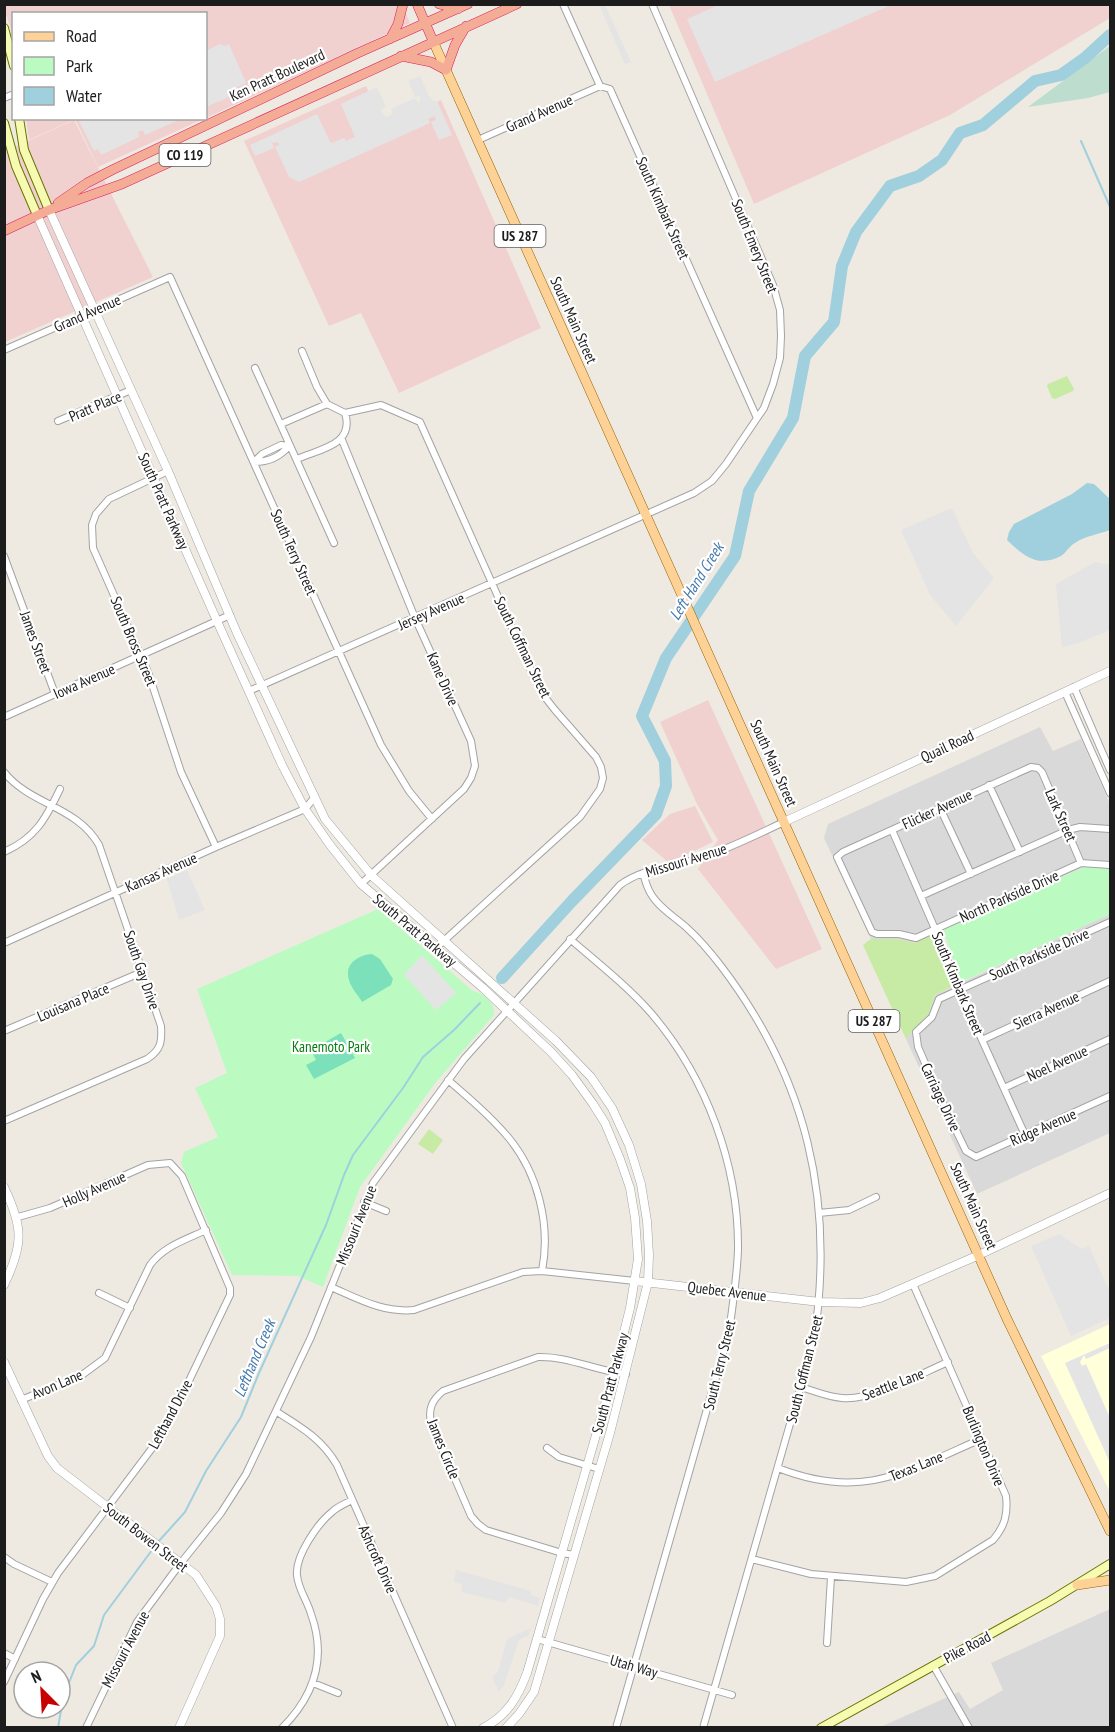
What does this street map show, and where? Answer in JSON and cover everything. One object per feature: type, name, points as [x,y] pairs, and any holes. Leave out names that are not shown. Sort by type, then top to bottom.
[{"type":"highway","points":[[390,39],[398,24],[403,4]]},
{"type":"highway","name":"South Main Street","points":[[417,4],[433,41]]},
{"type":"highway","points":[[439,4],[463,7]]},
{"type":"highway","name":"CO 119","points":[[433,41],[517,4]]},
{"type":"highway","name":"CO 119","points":[[426,24],[463,7]]},
{"type":"highway","name":"Ken Pratt Boulevard","points":[[49,210],[104,174],[426,24]]},
{"type":"highway","points":[[401,56],[431,62],[446,70],[455,45],[466,26]]},
{"type":"highway","name":"Ken Pratt Boulevard","points":[[4,231],[49,210],[122,184],[433,41]]},
{"type":"main road","points":[[4,28],[12,58]]},
{"type":"main road","name":"South Main Street","points":[[433,41],[1007,1319],[1110,1530]]},
{"type":"main road","name":"South Pratt Parkway","points":[[19,120],[24,150],[49,210]]},
{"type":"main road","name":"South Pratt Parkway","points":[[4,123],[16,166],[37,215]]},
{"type":"main road","name":"Pike Road","points":[[821,1728],[1077,1585],[1110,1564]]},
{"type":"main road","points":[[1077,1585],[1110,1580]]},
{"type":"street","name":"South Kimbark Street","points":[[563,4],[600,86],[610,89],[757,418]]},
{"type":"street","name":"South Emery Street","points":[[645,516],[694,493],[712,481],[757,418],[767,400],[780,358],[780,310],[773,285],[652,4]]},
{"type":"street","name":"Grand Avenue","points":[[478,140],[600,86]]},
{"type":"street","name":"South Pratt Parkway","points":[[49,210],[168,471],[262,686],[325,819],[372,876],[556,1041],[591,1077],[612,1107],[622,1127],[641,1184],[649,1255],[648,1282],[626,1374],[534,1692],[506,1728]]},
{"type":"street","name":"South Pratt Parkway","points":[[37,215],[217,621],[304,809],[362,884],[551,1052],[572,1076],[593,1104],[609,1132],[630,1188],[638,1259],[614,1373],[527,1673],[518,1696],[506,1713],[483,1728]]},
{"type":"street","name":"Grand Avenue","points":[[4,350],[170,277]]},
{"type":"street","name":"South Terry Street","points":[[170,277],[385,754],[409,791],[432,819]]},
{"type":"street","points":[[302,351],[327,404],[345,413]]},
{"type":"street","points":[[255,368],[334,543]]},
{"type":"street","name":"Pratt Place","points":[[58,421],[131,390]]},
{"type":"street","points":[[281,423],[327,404]]},
{"type":"street","name":"South Coffman Street","points":[[345,413],[381,405],[420,422],[533,675],[544,696],[596,757],[603,778],[598,794],[580,817],[436,948]]},
{"type":"street","name":"Kane Drive","points":[[345,413],[346,432],[342,440],[415,618],[471,741],[475,766],[464,789],[362,884]]},
{"type":"street","points":[[297,459],[342,440]]},
{"type":"street","points":[[254,462],[265,462],[284,453],[289,446]]},
{"type":"street","name":"South Bross Street","points":[[168,471],[109,500],[96,514],[91,534],[96,555],[142,655],[181,772],[216,847]]},
{"type":"street","name":"Jersey Avenue","points":[[249,692],[645,516]]},
{"type":"street","name":"James Street","points":[[4,556],[55,694]]},
{"type":"street","name":"Iowa Avenue","points":[[4,717],[230,615]]},
{"type":"street","name":"Quail Road","points":[[784,822],[1110,671]]},
{"type":"street","points":[[1074,687],[1110,770]]},
{"type":"street","points":[[1065,692],[1110,793]]},
{"type":"street","points":[[1099,767],[1107,763]]},
{"type":"street","name":"Flicker Avenue","points":[[909,937],[872,932],[837,857],[843,852],[989,785],[1031,767],[1038,768]]},
{"type":"street","name":"Lark Street","points":[[1038,768],[1042,772],[1082,863]]},
{"type":"street","name":"South Gay Drive","points":[[4,772],[22,790],[53,805],[86,827],[99,845],[161,1026],[161,1046],[154,1055],[4,1121]]},
{"type":"street","points":[[989,785],[1020,852]]},
{"type":"street","points":[[4,852],[30,837],[40,826],[60,789]]},
{"type":"street","name":"Kansas Avenue","points":[[4,943],[304,809],[314,798]]},
{"type":"street","points":[[940,808],[971,874]]},
{"type":"street","name":"Missouri Avenue","points":[[86,1728],[137,1622],[234,1494],[277,1412],[373,1183],[464,1059],[570,939],[628,878],[701,858],[784,822]]},
{"type":"street","points":[[921,896],[1068,830],[1080,827],[1110,829]]},
{"type":"street","name":"South Kimbark Street","points":[[891,830],[1025,1135]]},
{"type":"street","name":"North Parkside Drive","points":[[909,937],[916,938],[1082,863],[1110,865]]},
{"type":"street","name":"South Coffman Street","points":[[643,873],[655,900],[690,930],[742,993],[778,1056],[791,1086],[803,1124],[812,1159],[819,1213],[820,1302],[814,1340],[703,1728]]},
{"type":"street","name":"South Parkside Drive","points":[[916,1032],[932,1017],[939,999],[1110,922]]},
{"type":"street","name":"South Terry Street","points":[[570,939],[626,987],[651,1014],[687,1064],[714,1121],[731,1178],[736,1213],[738,1248],[729,1332],[616,1728]]},
{"type":"street","name":"Louisana Place","points":[[4,1031],[142,972]]},
{"type":"street","name":"Sierra Avenue","points":[[982,1040],[1110,981]]},
{"type":"street","name":"Carriage Drive","points":[[916,1032],[918,1047],[966,1150],[976,1157]]},
{"type":"street","name":"Noel Avenue","points":[[1004,1088],[1110,1039]]},
{"type":"street","points":[[448,1080],[490,1117],[508,1138],[527,1168],[539,1200],[544,1222],[545,1244],[542,1271]]},
{"type":"street","name":"Ridge Avenue","points":[[976,1157],[1110,1096]]},
{"type":"street","name":"Holly Avenue","points":[[18,1217],[50,1208],[148,1165],[170,1163]]},
{"type":"street","name":"Lefthand Drive","points":[[4,1682],[52,1582],[165,1431],[230,1295],[230,1284],[182,1176],[170,1163]]},
{"type":"street","points":[[4,1187],[18,1217],[18,1248],[5,1282]]},
{"type":"street","name":"Quebec Avenue","points":[[331,1287],[377,1307],[399,1311],[414,1310],[507,1277],[524,1272],[542,1271],[820,1302],[861,1303],[880,1298],[979,1255],[1110,1193]]},
{"type":"street","points":[[819,1213],[849,1210],[876,1197]]},
{"type":"street","points":[[364,1202],[386,1211]]},
{"type":"street","name":"Avon Lane","points":[[21,1400],[82,1375],[105,1358],[150,1265],[167,1248],[206,1230]]},
{"type":"street","name":"Burlington Drive","points":[[752,1559],[831,1577],[906,1582],[923,1580],[953,1566],[993,1540],[1005,1522],[1006,1496],[913,1284]]},
{"type":"street","points":[[99,1293],[130,1308]]},
{"type":"street","name":"James Circle","points":[[574,1555],[486,1530],[478,1524],[471,1516],[431,1424],[429,1414],[431,1405],[443,1391],[538,1357],[553,1356],[614,1373],[626,1374]]},
{"type":"street","name":"South Bowen Street","points":[[4,1362],[48,1456],[57,1468],[196,1575],[216,1606],[220,1629],[209,1662],[179,1728]]},
{"type":"street","name":"Seattle Lane","points":[[801,1387],[840,1398],[855,1399],[869,1396],[948,1362]]},
{"type":"street","name":"Ashcroft Drive","points":[[277,1412],[319,1439],[329,1451],[453,1728]]},
{"type":"street","name":"Texas Lane","points":[[778,1468],[808,1478],[834,1482],[857,1483],[879,1480],[900,1474],[981,1439]]},
{"type":"street","points":[[547,1448],[559,1457],[599,1469]]},
{"type":"street","points":[[282,1728],[304,1702],[314,1683],[317,1665],[316,1631],[311,1612],[298,1584],[296,1571],[298,1562],[306,1545],[330,1513],[352,1500]]},
{"type":"street","points":[[4,1557],[52,1582]]},
{"type":"street","points":[[827,1643],[831,1577]]},
{"type":"street","name":"Utah Way","points":[[537,1639],[732,1695]]},
{"type":"street","points":[[4,1653],[15,1659]]},
{"type":"street","points":[[933,1665],[969,1728]]},
{"type":"street","points":[[314,1683],[338,1694]]},
{"type":"shaded area","points":[[402,4],[410,23],[207,118],[207,12],[12,12],[12,32],[4,5]]},
{"type":"shaded area","points":[[721,4],[891,5],[715,82],[687,19]]},
{"type":"shaded area","points":[[1110,4],[1110,18],[950,115],[754,204],[669,5]]},
{"type":"shaded area","points":[[599,5],[605,5],[631,62],[625,64]]},
{"type":"shaded area","points":[[220,44],[225,46],[229,44],[246,83],[227,92],[229,97],[207,107],[207,50]]},
{"type":"shaded area","points":[[1110,46],[1110,92],[1088,98],[1028,107]]},
{"type":"shaded area","points":[[420,76],[429,96],[433,101],[437,101],[452,135],[439,140],[431,122],[436,120],[434,116],[428,119],[430,123],[299,182],[289,177],[275,147],[279,145],[278,142],[272,143],[274,148],[255,156],[250,145],[317,114],[330,142],[344,138],[346,141],[355,137],[341,104],[377,87],[386,107],[380,110],[386,117],[393,114],[391,109],[415,98],[418,103],[420,101],[420,96],[415,97],[408,81]]},
{"type":"shaded area","points":[[366,86],[384,126],[441,100],[541,328],[399,393],[361,313],[329,326],[244,141]]},
{"type":"shaded area","points":[[26,120],[73,120],[29,140]]},
{"type":"shaded area","points":[[74,120],[153,277],[5,342],[4,152]]},
{"type":"shaded area","points":[[75,120],[201,120],[98,167]]},
{"type":"shaded area","points":[[78,120],[179,120],[145,135],[143,130],[138,132],[139,137],[101,155],[98,149],[94,151]]},
{"type":"shaded area","points":[[952,508],[973,553],[994,578],[956,626],[930,595],[901,530]]},
{"type":"shaded area","points":[[1095,562],[1110,565],[1110,630],[1062,647],[1056,584]]},
{"type":"shaded area","points":[[708,700],[822,949],[776,969],[698,869],[718,840],[697,804],[660,722]]},
{"type":"shaded area","points":[[1040,727],[1053,751],[1081,739],[1110,804],[1110,868],[1089,865],[914,943],[898,939],[871,939],[824,838],[828,824]]},
{"type":"shaded area","points":[[695,806],[713,842],[669,863],[642,840],[670,814]]},
{"type":"shaded area","points":[[187,870],[205,910],[179,920],[167,879]]},
{"type":"shaded area","points":[[1110,914],[1110,1133],[977,1194],[906,1039],[929,1013],[935,995]]},
{"type":"shaded area","points":[[422,955],[456,993],[436,1010],[404,975]]},
{"type":"shaded area","points":[[1059,1234],[1082,1249],[1089,1246],[1110,1292],[1110,1318],[1071,1336],[1031,1246]]},
{"type":"shaded area","points":[[1110,1324],[1110,1492],[1041,1356]]},
{"type":"shaded area","points":[[1110,1343],[1110,1348],[1086,1359],[1084,1355],[1080,1362],[1082,1366],[1086,1364],[1110,1418],[1110,1463],[1065,1363]]},
{"type":"shaded area","points":[[456,1570],[531,1591],[531,1595],[540,1598],[538,1606],[509,1597],[505,1603],[462,1592],[462,1584],[454,1582]]},
{"type":"shaded area","points":[[1110,1609],[1110,1727],[878,1728],[959,1692],[970,1709],[1003,1690],[991,1663]]},
{"type":"shaded area","points":[[531,1628],[529,1635],[519,1640],[504,1685],[499,1692],[492,1677],[498,1672],[507,1639]]},
{"type":"green space","points":[[1067,376],[1073,391],[1055,399],[1052,398],[1048,384]]},
{"type":"green space","points":[[1089,865],[1110,868],[1110,914],[961,982],[943,930]]},
{"type":"green space","name":"Kanemoto Park","points":[[378,909],[473,991],[488,999],[493,1006],[494,1015],[436,1082],[360,1187],[323,1287],[298,1276],[232,1275],[181,1163],[184,1152],[218,1137],[195,1088],[227,1073],[197,989]]},
{"type":"green space","points":[[932,935],[951,987],[935,995],[929,1013],[906,1039],[863,945],[871,939],[898,939],[914,943]]},
{"type":"green space","points":[[372,954],[380,959],[393,979],[391,985],[362,1002],[350,983],[349,969],[357,958]]},
{"type":"green space","points":[[341,1033],[355,1058],[314,1079],[306,1065],[316,1060],[311,1050]]},
{"type":"green space","points":[[429,1129],[443,1140],[433,1154],[418,1144]]},
{"type":"water","points":[[1087,483],[1094,484],[1110,499],[1110,530],[1083,539],[1073,544],[1061,556],[1045,561],[1025,555],[1007,540],[1014,524],[1072,494]]},
{"type":"waterway","name":"Left Hand Creek","points":[[502,978],[656,814],[666,786],[665,761],[642,716],[666,658],[735,556],[749,491],[793,418],[805,356],[834,322],[842,266],[856,232],[890,186],[919,176],[942,160],[960,133],[983,125],[1035,81],[1061,75],[1085,58],[1110,35]]},
{"type":"waterway","points":[[1081,141],[1110,207]]},
{"type":"waterway","name":"Lefthand Creek","points":[[158,1542],[185,1512],[206,1471],[241,1417],[326,1225],[353,1155],[423,1057],[480,1003]]},
{"type":"waterway","name":"Lefthand Creek","points":[[58,1728],[63,1698],[76,1665],[94,1646],[104,1615],[155,1546]]}]
